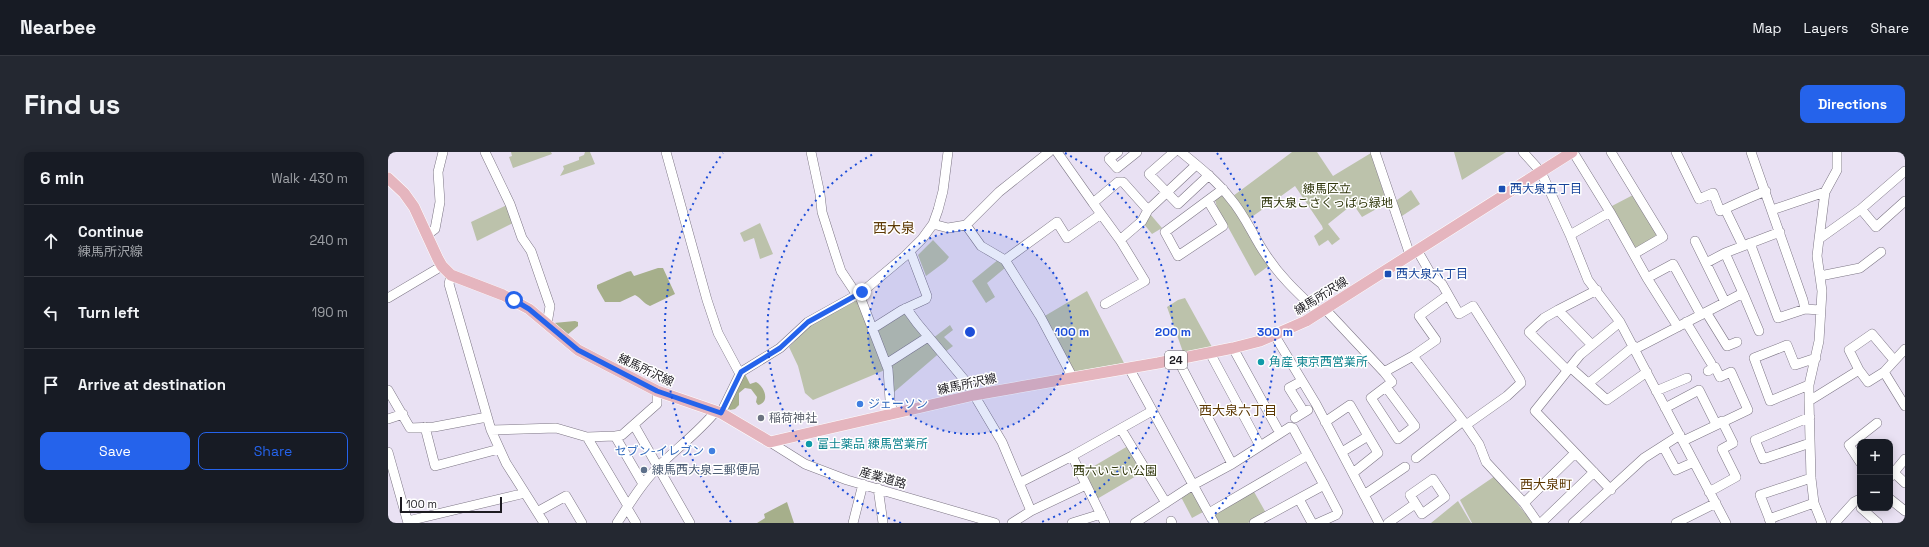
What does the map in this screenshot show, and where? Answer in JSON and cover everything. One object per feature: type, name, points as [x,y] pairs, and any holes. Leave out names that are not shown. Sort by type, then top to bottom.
[{"type":"main road","name":"練馬所沢線","points":[[388,178],[409,199],[442,266],[451,275],[514,300],[529,309],[578,350],[657,391],[719,412],[770,442],[974,396],[1178,360],[1233,348],[1275,336],[1306,321],[1573,152]]},
{"type":"street","points":[[427,235],[434,231],[440,202],[438,172],[443,152]]},
{"type":"street","points":[[485,152],[510,204],[522,238],[531,251],[550,306],[547,324]]},
{"type":"street","points":[[811,152],[820,194],[822,212],[840,271],[858,294],[888,369],[890,400],[893,414]]},
{"type":"street","points":[[617,523],[643,484],[658,467],[719,412],[740,374],[780,348],[808,322],[858,294],[910,251],[933,224],[943,191],[948,152]]},
{"type":"street","points":[[933,224],[948,228],[966,225],[999,192],[1049,152]]},
{"type":"street","points":[[1057,152],[1120,240],[1145,281],[1105,304]]},
{"type":"street","points":[[1118,152],[1109,159],[1117,168],[1136,152]]},
{"type":"street","points":[[1174,152],[1148,174],[1178,204],[1209,175]]},
{"type":"street","points":[[1181,152],[1209,175],[1223,189],[1250,225],[1265,254],[1291,287],[1322,311],[1384,372],[1392,382],[1371,398],[1398,439],[1415,426],[1386,387]]},
{"type":"street","points":[[1374,152],[1413,252],[1432,276],[1442,284],[1459,314],[1474,306],[1521,383],[1507,396],[1465,423],[1416,458]]},
{"type":"street","points":[[1523,152],[1541,172],[1570,235],[1588,280],[1620,322],[1726,523]]},
{"type":"street","points":[[1573,152],[1610,212],[1647,278],[1682,324],[1710,367],[1715,367],[1720,377],[1731,372],[1748,410],[1663,446],[1644,458],[1611,490],[1573,523]]},
{"type":"street","points":[[1611,152],[1663,237],[1634,254]]},
{"type":"street","points":[[1676,152],[1699,199],[1713,193],[1720,211],[1738,204],[1742,200],[1766,191]]},
{"type":"street","points":[[1751,152],[1804,300],[1805,309]]},
{"type":"street","points":[[1822,523],[1814,503],[1811,478],[1809,385],[1819,341],[1822,291],[1817,256],[1819,239],[1825,192],[1836,170],[1837,152]]},
{"type":"street","points":[[668,153],[707,300],[718,333],[740,374]]},
{"type":"street","points":[[1120,240],[1142,221],[1148,210],[1196,165]]},
{"type":"street","points":[[1819,239],[1861,209],[1905,171]]},
{"type":"street","points":[[1093,203],[1118,182],[1123,182],[1148,210]]},
{"type":"street","points":[[1208,201],[1223,226],[1178,256],[1165,232],[1223,189]]},
{"type":"street","points":[[1772,210],[1825,192]]},
{"type":"street","points":[[1861,209],[1876,227],[1905,201]]},
{"type":"street","points":[[1725,209],[1746,244],[1778,318],[1805,309],[1820,310]]},
{"type":"street","points":[[1570,235],[1610,212]]},
{"type":"street","points":[[1005,260],[1057,222],[1067,238],[1102,214]]},
{"type":"street","points":[[966,225],[981,246],[1005,260],[1040,316],[1073,378]]},
{"type":"street","points":[[1706,263],[1746,244],[1780,232]]},
{"type":"street","points":[[1695,241],[1725,302]]},
{"type":"street","points":[[872,329],[906,308],[926,299],[927,296],[910,251]]},
{"type":"street","points":[[1820,276],[1860,268],[1881,252]]},
{"type":"street","points":[[1725,254],[1759,331]]},
{"type":"street","points":[[1647,278],[1673,264],[1703,313],[1727,346],[1737,342]]},
{"type":"street","points":[[388,298],[442,266]]},
{"type":"street","points":[[451,275],[449,284],[491,430],[499,449],[544,523]]},
{"type":"street","points":[[1597,290],[1544,318],[1529,332],[1568,368],[1589,383],[1607,400],[1646,372]]},
{"type":"street","points":[[1589,383],[1634,348],[1743,293]]},
{"type":"street","points":[[1384,372],[1413,356],[1436,340],[1419,316],[1448,295]]},
{"type":"street","points":[[906,308],[928,337],[967,383],[1002,442],[1031,511]]},
{"type":"street","points":[[1558,310],[1592,345]]},
{"type":"street","points":[[1611,490],[1535,412],[1568,368],[1592,345],[1620,322]]},
{"type":"street","points":[[1894,360],[1872,334],[1848,350],[1859,370],[1868,382],[1884,372],[1894,360],[1904,352]]},
{"type":"street","points":[[1275,336],[1316,404],[1379,523]]},
{"type":"street","points":[[886,364],[928,337]]},
{"type":"street","points":[[1809,385],[1770,401],[1754,358],[1787,345],[1795,365],[1816,358]]},
{"type":"street","points":[[1233,348],[1276,428]]},
{"type":"street","points":[[1210,353],[1260,446]]},
{"type":"street","points":[[1413,356],[1465,423],[1479,444],[1486,462],[1524,503],[1540,523],[1594,472]]},
{"type":"street","points":[[1178,360],[1232,464]]},
{"type":"street","points":[[1129,368],[1214,523]]},
{"type":"street","points":[[1809,401],[1859,370]]},
{"type":"street","points":[[1884,372],[1905,406]]},
{"type":"street","points":[[1656,391],[1687,378]]},
{"type":"street","points":[[1302,381],[1289,388],[1304,412]]},
{"type":"street","points":[[388,390],[410,428],[425,428],[487,416]]},
{"type":"street","points":[[1665,408],[1699,390],[1733,443],[1722,448],[1736,477],[1709,492]]},
{"type":"street","points":[[491,430],[556,428],[587,437],[622,435],[657,404],[657,391]]},
{"type":"street","points":[[1295,418],[1316,404]]},
{"type":"street","points":[[1325,422],[1350,405],[1378,453],[1353,473]]},
{"type":"street","points":[[1019,483],[1072,456],[1152,411]]},
{"type":"street","points":[[388,419],[402,414]]},
{"type":"street","points":[[1810,417],[1755,440],[1763,459],[1810,443]]},
{"type":"street","points":[[1857,457],[1849,445],[1877,423]]},
{"type":"street","points":[[634,425],[690,523]]},
{"type":"street","points":[[1139,522],[1193,485],[1232,464],[1290,427],[1293,428],[1338,512],[1336,515],[1318,523]]},
{"type":"street","points":[[425,428],[435,466],[499,449]]},
{"type":"street","points":[[1121,428],[1166,503]]},
{"type":"street","points":[[1863,434],[1867,439]]},
{"type":"street","points":[[615,436],[643,484]]},
{"type":"street","points":[[1342,452],[1368,436]]},
{"type":"street","points":[[587,437],[636,523]]},
{"type":"street","name":"産業道路","points":[[770,442],[805,464],[847,480],[878,488],[983,521],[995,523]]},
{"type":"street","points":[[1663,446],[1676,470],[1694,462]]},
{"type":"street","points":[[388,452],[408,522],[525,493]]},
{"type":"street","points":[[1524,503],[1575,454]]},
{"type":"street","points":[[1209,513],[1308,455]]},
{"type":"street","points":[[1072,456],[1103,519],[1072,523]]},
{"type":"street","points":[[1893,471],[1905,459]]},
{"type":"street","points":[[1364,495],[1405,467]]},
{"type":"street","points":[[1893,474],[1905,483]]},
{"type":"street","points":[[1811,478],[1760,495],[1770,521],[1814,503]]},
{"type":"street","points":[[853,523],[863,484]]},
{"type":"street","points":[[1012,523],[1031,511],[1086,485]]},
{"type":"street","points":[[1254,523],[1324,485]]},
{"type":"street","points":[[878,488],[883,523]]},
{"type":"street","points":[[538,512],[566,496],[582,523]]},
{"type":"street","points":[[1299,499],[1312,523]]},
{"type":"street","points":[[1893,502],[1905,512]]},
{"type":"street","points":[[1676,523],[1716,503]]},
{"type":"street","points":[[1388,523],[1415,504]]},
{"type":"street","points":[[1835,523],[1857,506]]},
{"type":"street","points":[[1866,511],[1878,523]]},
{"type":"green space","points":[[511,152],[551,152],[552,154],[513,168],[509,157],[512,156]]},
{"type":"green space","points":[[585,152],[590,152],[595,164],[560,176],[564,169],[563,166],[579,160],[579,157],[584,155]]},
{"type":"green space","name":"練馬区立 西大泉こさくっぱら緑地","points":[[1292,152],[1317,152],[1333,176],[1371,153],[1387,203],[1362,217],[1353,204],[1328,224],[1340,239],[1332,245],[1328,240],[1319,246],[1314,236],[1323,229],[1322,226],[1295,186],[1249,219],[1233,196]]},
{"type":"green space","points":[[1454,152],[1506,152],[1462,180]]},
{"type":"green space","points":[[1411,190],[1420,204],[1399,218],[1393,203]]},
{"type":"green space","points":[[1633,195],[1658,234],[1638,249],[1634,248],[1610,207]]},
{"type":"green space","points":[[1221,196],[1227,197],[1270,265],[1255,276],[1217,207],[1215,200]]},
{"type":"green space","points":[[507,205],[513,223],[477,241],[471,222]]},
{"type":"green space","points":[[1150,214],[1162,228],[1152,234],[1143,223]]},
{"type":"green space","points":[[760,223],[773,254],[760,259],[754,238],[744,242],[740,233]]},
{"type":"green space","points":[[933,240],[949,257],[926,276],[918,255]]},
{"type":"green space","points":[[999,259],[1005,268],[987,283],[995,297],[986,303],[972,281]]},
{"type":"green space","points":[[658,268],[663,268],[675,294],[650,306],[635,295],[620,302],[605,302],[597,288],[597,285],[627,272],[631,271],[634,276]]},
{"type":"green space","points":[[1087,291],[1124,363],[1073,372],[1043,317]]},
{"type":"green space","points":[[1185,298],[1212,347],[1183,352],[1167,307],[1178,300]]},
{"type":"green space","points":[[858,300],[885,370],[813,400],[805,393],[798,366],[789,347],[810,325]]},
{"type":"green space","points":[[903,313],[906,313],[921,334],[921,337],[889,357],[886,357],[877,330]]},
{"type":"green space","points":[[578,322],[578,326],[567,335],[554,323]]},
{"type":"green space","points":[[950,325],[953,330],[944,337],[953,346],[945,352],[943,350],[893,393],[892,364],[924,342],[928,342]]},
{"type":"green space","points":[[745,374],[750,384],[756,382],[762,387],[765,394],[764,401],[758,405],[756,402],[757,397],[751,389],[745,388],[739,393],[739,405],[735,409],[730,410],[728,408],[738,383]]},
{"type":"green space","name":"西六いこい公園","points":[[1128,446],[1143,472],[1097,499],[1084,472]]},
{"type":"green space","points":[[1495,476],[1533,523],[1472,523],[1460,500]]},
{"type":"green space","points":[[1253,490],[1266,513],[1248,523],[1217,523],[1214,513]]},
{"type":"green space","points":[[1190,491],[1193,492],[1203,512],[1192,518],[1181,497]]},
{"type":"green space","points":[[1458,501],[1471,523],[1431,523]]},
{"type":"green space","points":[[787,502],[794,523],[757,523],[765,518],[764,514]]},
{"type":"place","name":"西大泉五丁目","points":[[1502,189]]},
{"type":"place","name":"西大泉六丁目","points":[[1388,274]]},
{"type":"place","name":"角産 東京西営業所","points":[[1261,362]]},
{"type":"place","name":"ジェーソン","points":[[860,404]]},
{"type":"place","name":"稲荷神社","points":[[761,418]]},
{"type":"place","name":"富士薬品 練馬営業所","points":[[809,444]]},
{"type":"place","name":"セブン-イレブン","points":[[712,451]]},
{"type":"place","name":"練馬西大泉三郵便局","points":[[644,470]]},
{"type":"district","name":"西大泉","points":[[894,228]]},
{"type":"district","name":"西大泉六丁目","points":[[1238,410]]},
{"type":"district","name":"西大泉町","points":[[1546,484]]},
{"type":"route","points":[[514,300],[529,309],[569,345],[578,350],[633,380],[657,391],[721,413],[741,372],[780,348],[808,322],[862,292]]}]
